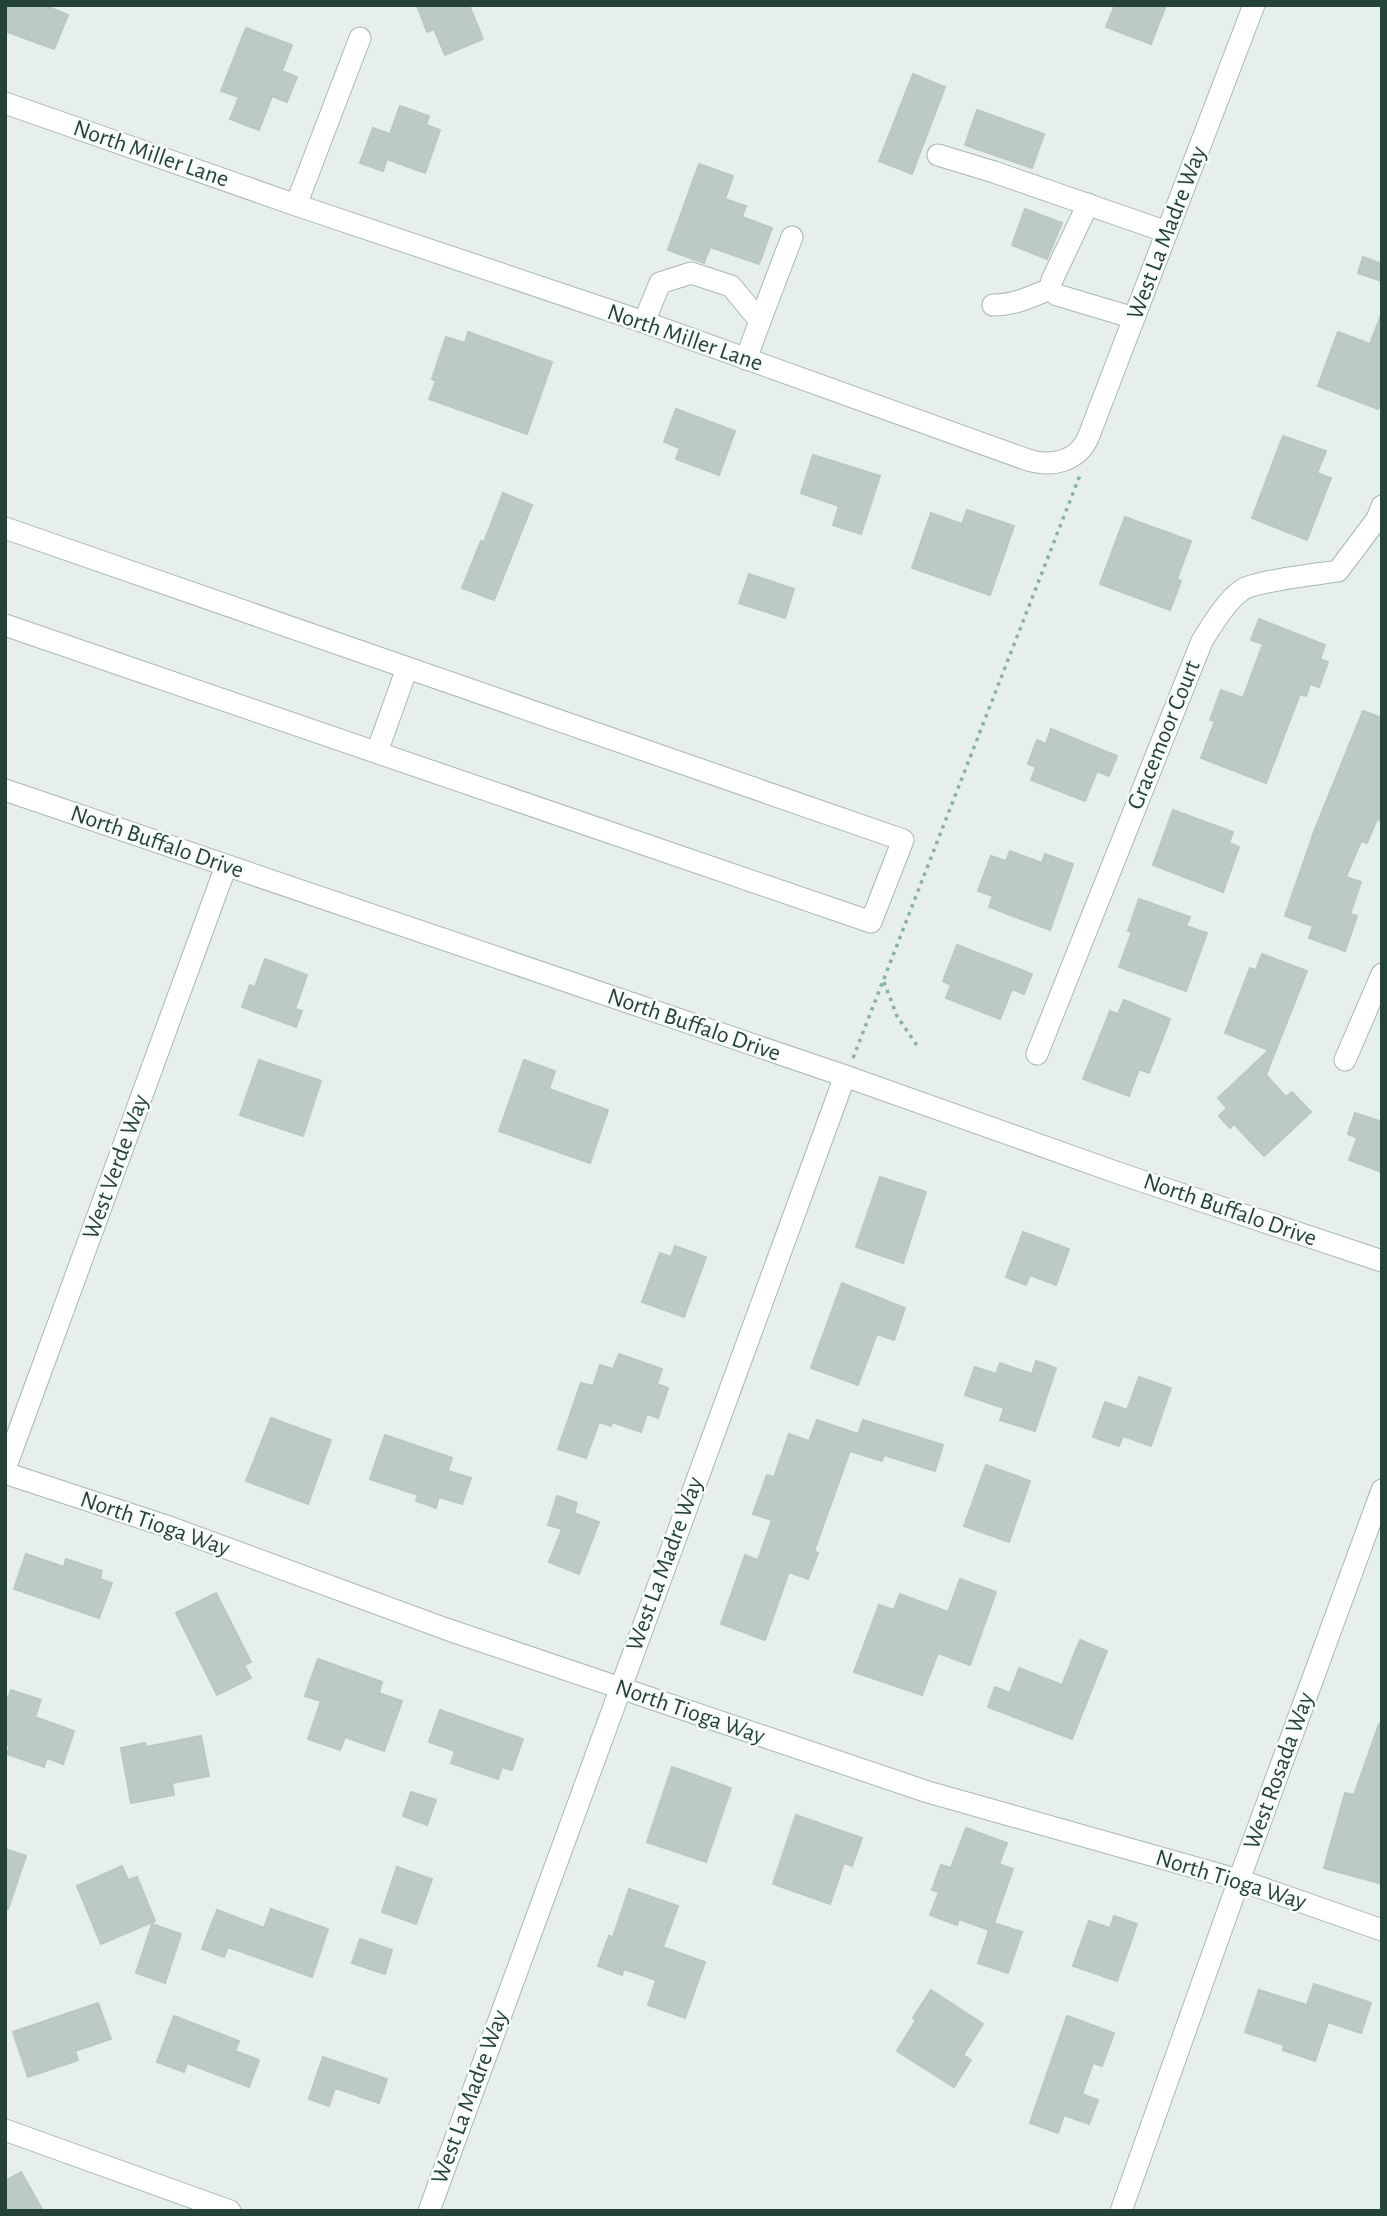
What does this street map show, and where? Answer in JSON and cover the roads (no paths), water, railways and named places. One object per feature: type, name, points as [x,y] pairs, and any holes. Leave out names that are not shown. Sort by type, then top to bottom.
[{"type":"street","name":"West La Madre Way","points":[[1074,456],[1088,438],[1254,5]]},
{"type":"street","points":[[296,205],[360,38]]},
{"type":"street","name":"North Miller Lane","points":[[5,103],[644,323],[1038,463],[1059,462],[1074,456]]},
{"type":"street","points":[[938,155],[1167,232]]},
{"type":"street","points":[[1049,289],[1088,204]]},
{"type":"street","points":[[746,359],[792,237]]},
{"type":"street","points":[[644,323],[660,283],[691,273],[731,286],[760,321]]},
{"type":"street","points":[[993,305],[1013,303],[1049,289]]},
{"type":"street","points":[[1049,289],[1056,295],[1134,318]]},
{"type":"street","name":"Gracemoor Court","points":[[1037,1054],[1202,640],[1222,611],[1243,589],[1338,571],[1377,519],[1382,506]]},
{"type":"street","points":[[5,528],[903,840],[871,922],[5,625]]},
{"type":"street","points":[[377,752],[407,667]]},
{"type":"street","name":"North Buffalo Drive","points":[[5,790],[845,1076],[1124,1175],[1382,1261]]},
{"type":"street","name":"West Verde Way","points":[[5,1471],[226,866]]},
{"type":"street","points":[[1345,1060],[1382,974]]},
{"type":"street","name":"West La Madre Way","points":[[429,2211],[845,1076]]},
{"type":"street","name":"North Tioga Way","points":[[5,1471],[172,1528],[446,1629],[928,1792],[1239,1880],[1382,1930]]},
{"type":"street","name":"West Rosada Way","points":[[1121,2211],[1382,1490]]},
{"type":"street","points":[[5,2130],[230,2211]]}]
